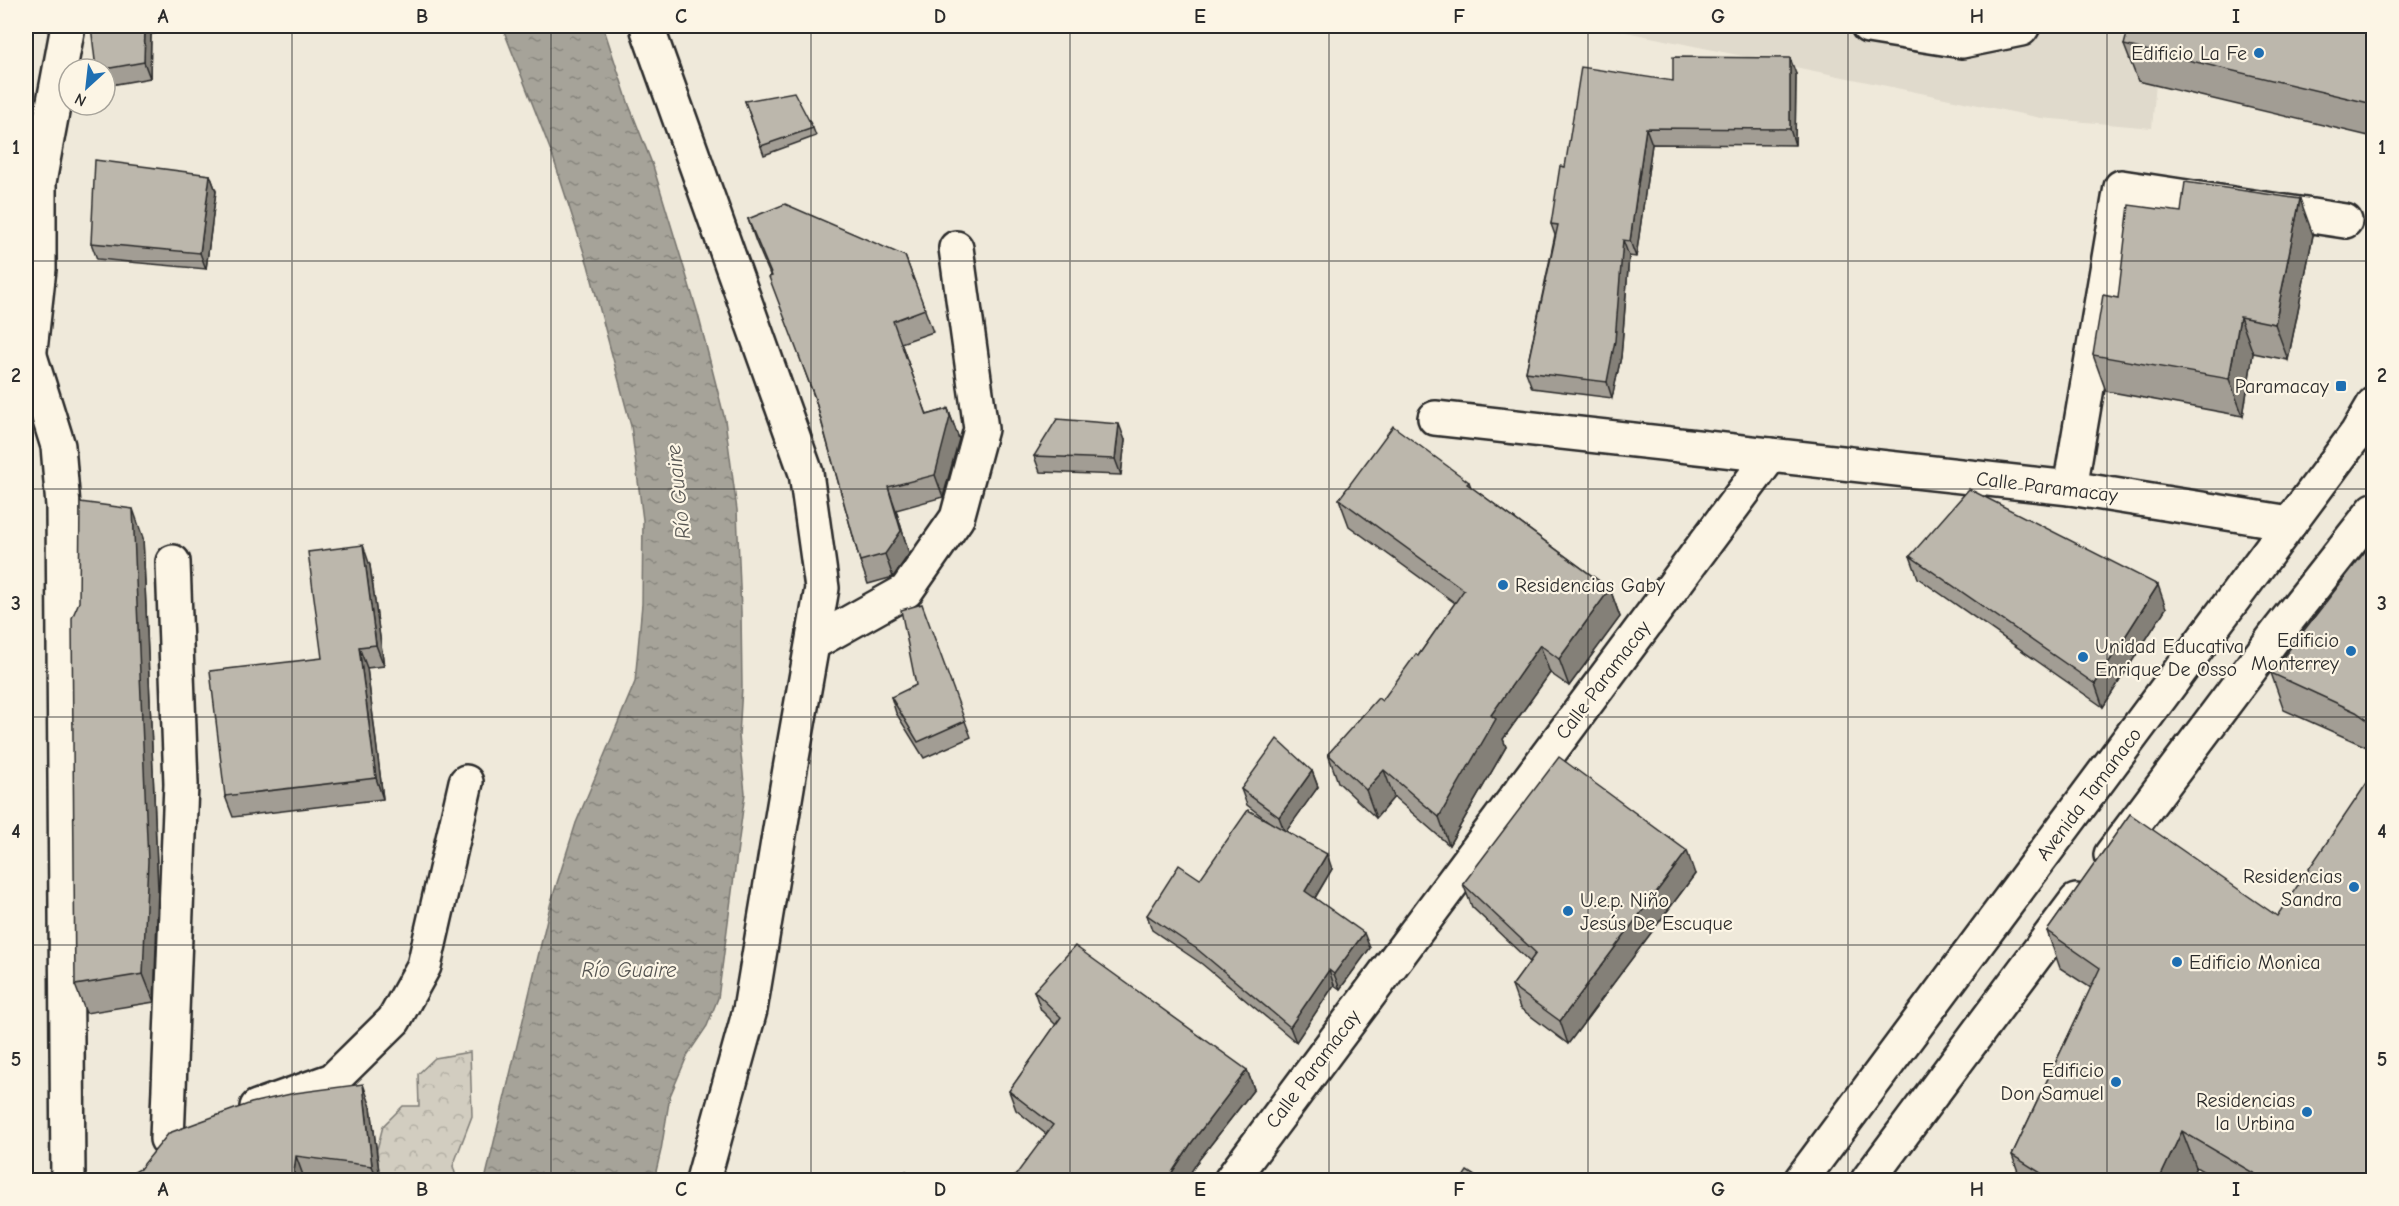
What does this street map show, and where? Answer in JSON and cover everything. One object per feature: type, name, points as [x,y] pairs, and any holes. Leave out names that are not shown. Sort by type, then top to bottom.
[{"type":"street","points":[[26,389],[39,269],[32,178],[68,26]]},
{"type":"street","points":[[1868,26],[1962,41],[2021,29],[2023,26]]},
{"type":"street","points":[[648,30],[806,473],[822,588],[750,1010],[703,1180]]},
{"type":"street","points":[[2070,488],[2121,187],[2345,221]]},
{"type":"street","points":[[813,643],[906,591],[957,518],[981,429],[956,248]]},
{"type":"street","points":[[30,356],[58,446],[63,506],[68,1180]]},
{"type":"street","name":"Avenida Tamanaco","points":[[1801,1180],[2290,524],[2357,433],[2373,404]]},
{"type":"street","points":[[1435,418],[1771,455]]},
{"type":"street","name":"Calle Paramacay","points":[[1231,1180],[1771,455],[2070,488],[2290,524]]},
{"type":"street","points":[[1868,1180],[2281,628],[2369,523]]},
{"type":"street","points":[[173,562],[181,784],[157,1152],[200,1127]]},
{"type":"street","points":[[232,1115],[333,1080],[394,1020],[424,966],[466,782]]},
{"type":"shaded area","points":[[1597,26],[2161,26],[2152,128],[2041,118]]},
{"type":"green space","points":[[470,1052],[472,1116],[453,1166],[457,1180],[364,1180],[371,1173],[383,1126],[403,1106],[419,1106],[418,1074],[435,1058]]},
{"type":"water","name":"Río Guaire","points":[[502,26],[603,26],[629,105],[653,166],[698,314],[725,420],[737,510],[742,687],[739,736],[745,793],[718,998],[707,1026],[688,1054],[670,1096],[654,1180],[485,1180],[551,902],[576,823],[635,682],[642,604],[643,520],[631,426],[588,265],[552,154]]},
{"type":"building","points":[[91,26],[145,26],[144,62],[117,67],[117,57],[95,57]]},
{"type":"building","name":"Edificio La Fe","points":[[2129,26],[2373,26],[2373,104],[2124,45]]},
{"type":"building","points":[[1673,57],[1790,58],[1790,129],[1646,128],[1630,241],[1623,240],[1615,341],[1607,382],[1526,372],[1558,225],[1551,224],[1560,166],[1565,167],[1581,67],[1673,81]]},
{"type":"building","points":[[794,92],[813,128],[761,146],[745,101]]},
{"type":"building","points":[[95,160],[210,175],[200,253],[91,243]]},
{"type":"building","points":[[2185,182],[2300,199],[2275,324],[2240,317],[2229,379],[2093,355],[2103,295],[2118,298],[2129,205],[2181,212]]},
{"type":"building","points":[[785,204],[905,256],[925,309],[893,321],[927,415],[948,409],[950,417],[935,475],[888,487],[901,531],[885,554],[860,561],[815,398],[769,277],[772,276],[748,219]]},
{"type":"building","points":[[1057,419],[1119,424],[1115,459],[1034,456]]},
{"type":"building","points":[[1393,426],[1469,482],[1467,484],[1610,589],[1559,659],[1540,645],[1491,715],[1496,719],[1439,817],[1384,770],[1366,790],[1328,754],[1378,698],[1382,701],[1416,654],[1418,656],[1464,590],[1339,499]]},
{"type":"building","name":"Unidad Educativa Enrique De Osso","points":[[1969,489],[2158,585],[2095,684],[1910,556]]},
{"type":"building","points":[[80,502],[133,509],[148,861],[143,974],[75,985],[72,618],[79,602]]},
{"type":"building","points":[[363,545],[376,645],[359,647],[376,778],[225,796],[210,671],[322,658],[308,552]]},
{"type":"building","points":[[2370,545],[2373,546],[2373,724],[2356,712],[2271,673]]},
{"type":"building","points":[[922,604],[965,721],[918,742],[891,697],[916,685],[901,610]]},
{"type":"building","points":[[1277,739],[1312,771],[1279,817],[1241,789]]},
{"type":"building","name":"U.e.p. Niño Jesús De Escuque","points":[[1559,757],[1687,851],[1560,1021],[1512,986],[1536,953],[1463,884]]},
{"type":"building","points":[[2373,774],[2373,1180],[2265,1180],[2182,1131],[2159,1180],[2052,1180],[2012,1155],[2100,968],[2047,931],[2130,814],[2277,916]]},
{"type":"building","points":[[1248,810],[1327,854],[1305,891],[1364,933],[1334,974],[1329,970],[1290,1027],[1197,949],[1147,915],[1179,865],[1200,879]]},
{"type":"building","points":[[1075,946],[1247,1070],[1192,1142],[1167,1180],[1012,1180],[1053,1125],[1009,1091],[1061,1017],[1034,991]]},
{"type":"building","points":[[363,1084],[372,1166],[296,1156],[293,1180],[127,1180],[129,1175],[140,1169],[169,1133],[251,1103],[295,1093]]},
{"type":"building","points":[[906,1171],[923,1180],[901,1180]]},
{"type":"building","points":[[1467,1171],[1481,1180],[1461,1180]]},
{"type":"place","name":"Edificio La Fe","points":[[2259,53]]},
{"type":"place","name":"Paramacay","points":[[2341,386]]},
{"type":"place","name":"Residencias Gaby","points":[[1503,585]]},
{"type":"place","name":"Edificio Monterrey","points":[[2351,651]]},
{"type":"place","name":"Unidad Educativa Enrique De Osso","points":[[2083,657]]},
{"type":"place","name":"Residencias Sandra","points":[[2354,887]]},
{"type":"place","name":"U.e.p. Niño Jesús De Escuque","points":[[1568,911]]},
{"type":"place","name":"Edificio Monica","points":[[2177,962]]},
{"type":"place","name":"Edificio Don Samuel","points":[[2116,1082]]},
{"type":"place","name":"Residencias la Urbina","points":[[2307,1112]]}]
